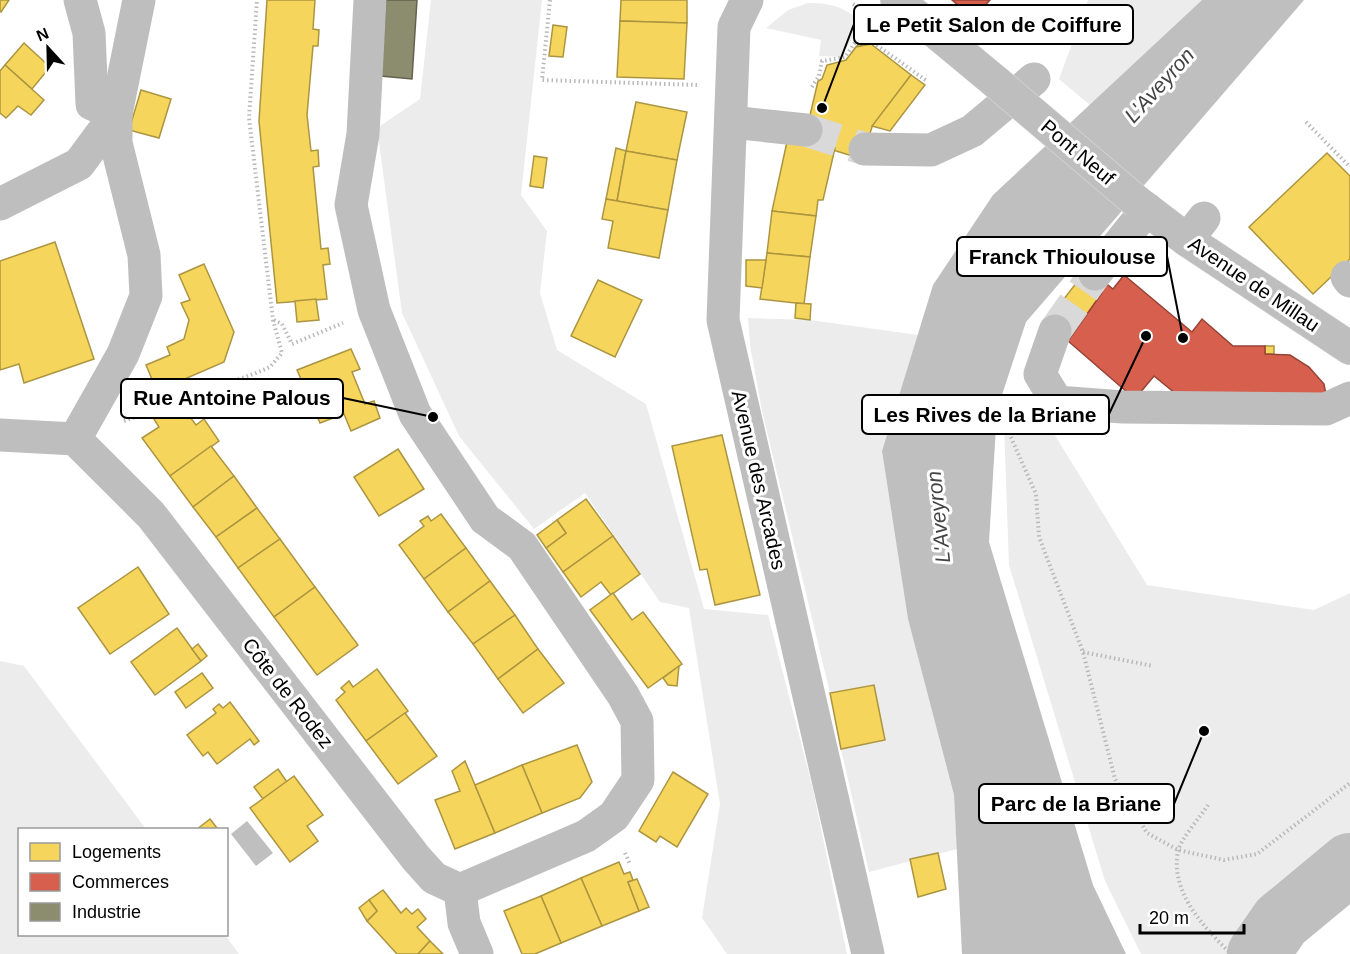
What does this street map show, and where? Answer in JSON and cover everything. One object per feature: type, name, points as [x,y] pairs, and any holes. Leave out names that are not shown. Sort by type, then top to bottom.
[{"type":"street","points":[[80,0],[89,33],[92,104],[116,114]]},
{"type":"street","points":[[0,435],[75,439],[123,354],[146,296],[144,255],[116,143],[116,114],[139,0]]},
{"type":"street","points":[[370,0],[363,134],[351,205],[374,310],[415,414],[485,519],[522,546],[623,694],[637,721],[638,780],[614,816],[586,836],[460,890],[464,923],[477,954]]},
{"type":"street","name":"Avenue des Arcades","points":[[747,0],[734,27],[723,320],[868,954]]},
{"type":"street","name":"Pont Neuf","points":[[897,0],[1148,210]]},
{"type":"street","points":[[865,149],[931,150],[972,131],[1034,79]]},
{"type":"street","points":[[0,204],[78,164],[116,114]]},
{"type":"street","points":[[731,123],[806,130]]},
{"type":"street","points":[[1095,274],[1148,210]]},
{"type":"street","name":"Avenue de Millau","points":[[1148,210],[1195,229],[1350,348]]},
{"type":"street","points":[[1055,331],[1040,374],[1057,402],[1124,407],[1326,409],[1350,398]]},
{"type":"street","name":"Côte de Rodez","points":[[75,439],[151,515],[416,858],[434,878],[460,890]]},
{"type":"path","points":[[75,439],[270,367],[282,352],[273,320],[249,118],[257,0]]},
{"type":"path","points":[[550,0],[542,80],[700,85]]},
{"type":"path","points":[[812,87],[819,76],[822,62],[845,57],[873,17],[853,4]]},
{"type":"path","points":[[861,34],[927,81]]},
{"type":"path","points":[[1306,122],[1350,167]]},
{"type":"path","points":[[273,320],[282,324],[292,344],[331,328]]},
{"type":"path","points":[[1009,433],[1036,494],[1039,537],[1083,652],[1115,779],[1147,833],[1178,850],[1224,860],[1257,854],[1350,783]]},
{"type":"path","points":[[1083,652],[1153,666]]},
{"type":"path","points":[[1208,805],[1178,850],[1180,891],[1207,931],[1231,954]]},
{"type":"path","points":[[625,853],[630,864]]},
{"type":"shaded area","points":[[431,0],[542,0],[521,195],[547,231],[540,293],[557,350],[646,404],[704,609],[768,615],[812,785],[847,954],[727,954],[702,918],[720,804],[689,608],[660,602],[585,493],[534,529],[459,436],[402,313],[377,128],[420,99]]},
{"type":"shaded area","points":[[1088,0],[1202,0],[1090,105],[1059,79]]},
{"type":"shaded area","points":[[808,3],[837,7],[862,22],[841,57],[819,56],[821,40],[766,28],[788,10]]},
{"type":"shaded area","points":[[748,318],[810,320],[918,335],[882,451],[908,619],[954,795],[957,849],[869,872],[841,749],[885,740],[874,685],[830,693],[762,411],[750,345]]},
{"type":"shaded area","points":[[1048,424],[1147,585],[1314,610],[1350,593],[1350,852],[1275,913],[1239,954],[1141,954],[1105,881],[1009,565],[1004,425]]},
{"type":"shaded area","points":[[0,661],[24,666],[145,828],[18,828],[18,936],[226,936],[239,954],[0,954]]},
{"type":"water","name":"L'Aveyron","points":[[1202,0],[1304,0],[1026,322],[997,410],[989,542],[1093,885],[1126,954],[962,954],[954,795],[908,619],[882,451],[933,285],[993,195]]},
{"type":"water","points":[[247,821],[273,853],[256,866],[231,834]]},
{"type":"building: Logements","points":[[0,0],[9,0],[1,12],[0,11]]},
{"type":"building: Logements","points":[[267,0],[315,0],[313,29],[319,30],[318,46],[313,46],[307,115],[311,151],[318,150],[319,166],[313,167],[321,249],[328,248],[330,264],[323,265],[327,299],[277,303],[259,121]]},
{"type":"building: Logements","points":[[621,0],[687,0],[687,23],[620,21]]},
{"type":"building: Logements","points":[[620,21],[687,23],[684,79],[617,77]]},
{"type":"building: Logements","points":[[553,25],[567,27],[563,57],[549,56]]},
{"type":"building: Logements","points":[[863,38],[871,44],[856,47]]},
{"type":"building: Logements","points":[[24,43],[50,67],[32,89],[5,65]]},
{"type":"building: Logements","points":[[871,44],[911,75],[872,127],[862,159],[804,141],[818,81],[822,79],[827,65],[846,60],[856,47]]},
{"type":"building: Logements","points":[[5,65],[44,100],[31,115],[18,106],[6,118],[0,113],[0,71]]},
{"type":"building: Logements","points":[[911,75],[925,85],[890,131],[872,126]]},
{"type":"building: Logements","points":[[141,90],[171,99],[159,138],[129,130]]},
{"type":"building: Logements","points":[[636,102],[687,112],[677,160],[626,151]]},
{"type":"building: Logements","points":[[788,137],[835,148],[823,200],[818,200],[816,216],[772,211]]},
{"type":"building: Logements","points":[[616,148],[626,151],[617,201],[606,199]]},
{"type":"building: Logements","points":[[626,151],[677,160],[668,210],[617,201]]},
{"type":"building: Logements","points":[[1327,153],[1350,176],[1350,259],[1313,294],[1249,227]]},
{"type":"building: Logements","points":[[534,156],[547,158],[543,188],[530,186]]},
{"type":"building: Logements","points":[[606,199],[668,210],[659,258],[608,248],[613,221],[602,219]]},
{"type":"building: Logements","points":[[772,211],[816,216],[810,257],[767,253]]},
{"type":"building: Logements","points":[[55,242],[94,359],[24,383],[19,364],[0,370],[0,261]]},
{"type":"building: Logements","points":[[767,253],[810,257],[804,304],[760,299]]},
{"type":"building: Logements","points":[[746,260],[766,260],[762,288],[746,286]]},
{"type":"building: Logements","points":[[204,264],[234,332],[224,362],[157,391],[146,365],[170,355],[167,347],[184,339],[189,320],[181,303],[190,300],[179,275]]},
{"type":"building: Logements","points":[[1088,268],[1102,293],[1068,341],[1045,323]]},
{"type":"building: Logements","points":[[598,280],[642,300],[615,357],[571,336]]},
{"type":"building: Logements","points":[[316,299],[319,320],[297,322],[295,301]]},
{"type":"building: Logements","points":[[796,303],[811,304],[810,320],[795,318]]},
{"type":"building: Logements","points":[[1265,346],[1274,346],[1274,354],[1265,354]]},
{"type":"building: Logements","points":[[351,349],[360,369],[352,372],[365,404],[374,401],[380,418],[351,431],[344,414],[320,423],[297,370]]},
{"type":"building: Logements","points":[[172,407],[177,415],[184,409],[196,425],[204,419],[219,441],[170,476],[142,438],[159,427],[152,416]]},
{"type":"building: Logements","points":[[722,435],[760,595],[715,605],[707,569],[700,570],[672,446]]},
{"type":"building: Logements","points":[[211,446],[234,476],[193,507],[170,476]]},
{"type":"building: Logements","points":[[398,449],[424,489],[379,516],[354,477]]},
{"type":"building: Logements","points":[[234,476],[257,508],[216,537],[193,507]]},
{"type":"building: Logements","points":[[586,499],[613,536],[563,572],[546,548],[566,533],[557,520]]},
{"type":"building: Logements","points":[[257,508],[280,539],[238,568],[216,537]]},
{"type":"building: Logements","points":[[441,514],[466,548],[424,579],[399,545],[424,526],[420,521],[428,516],[431,521]]},
{"type":"building: Logements","points":[[557,520],[566,533],[546,548],[537,535]]},
{"type":"building: Logements","points":[[613,536],[640,574],[611,595],[601,582],[581,597],[563,572]]},
{"type":"building: Logements","points":[[280,539],[315,587],[274,617],[238,568]]},
{"type":"building: Logements","points":[[466,548],[490,581],[448,612],[424,579]]},
{"type":"building: Logements","points":[[138,567],[169,614],[110,654],[78,608]]},
{"type":"building: Logements","points":[[490,581],[515,615],[473,644],[448,612]]},
{"type":"building: Logements","points":[[315,587],[358,645],[317,675],[274,617]]},
{"type":"building: Logements","points":[[613,593],[632,620],[643,612],[682,664],[648,688],[590,610]]},
{"type":"building: Logements","points":[[515,615],[538,649],[498,679],[473,644]]},
{"type":"building: Logements","points":[[177,628],[201,661],[155,695],[131,662]]},
{"type":"building: Logements","points":[[198,644],[207,656],[201,661],[192,649]]},
{"type":"building: Logements","points":[[538,649],[564,683],[523,713],[498,679]]},
{"type":"building: Logements","points":[[679,666],[677,686],[668,685],[663,678]]},
{"type":"building: Logements","points":[[377,669],[408,711],[366,741],[336,700],[345,692],[341,688],[349,681],[353,687]]},
{"type":"building: Logements","points":[[202,673],[213,688],[186,708],[175,692]]},
{"type":"building: Logements","points":[[874,685],[885,740],[841,749],[830,693]]},
{"type":"building: Logements","points":[[230,702],[259,741],[254,745],[250,739],[217,764],[208,752],[203,756],[187,735],[216,713],[213,709],[219,704],[223,708]]},
{"type":"building: Logements","points":[[405,713],[437,756],[398,784],[366,741]]},
{"type":"building: Logements","points":[[577,745],[592,782],[580,798],[542,813],[522,765]]},
{"type":"building: Logements","points":[[465,761],[495,833],[455,849],[435,800],[460,791],[452,771]]},
{"type":"building: Logements","points":[[522,765],[542,813],[495,833],[475,785]]},
{"type":"building: Logements","points":[[278,769],[287,782],[263,799],[254,787]]},
{"type":"building: Logements","points":[[673,772],[708,794],[677,847],[660,836],[656,842],[639,831]]},
{"type":"building: Logements","points":[[294,776],[323,815],[307,826],[318,841],[290,862],[250,808]]},
{"type":"building: Logements","points":[[210,819],[217,828],[199,828]]},
{"type":"building: Logements","points":[[938,853],[946,889],[918,897],[910,859]]},
{"type":"building: Logements","points":[[619,862],[624,874],[630,872],[633,880],[628,882],[639,911],[602,926],[581,878]]},
{"type":"building: Logements","points":[[581,878],[602,926],[561,943],[541,896]]},
{"type":"building: Logements","points":[[637,879],[649,907],[639,911],[628,882]]},
{"type":"building: Logements","points":[[383,890],[401,913],[406,908],[412,914],[418,909],[426,919],[417,927],[430,941],[418,954],[397,954],[367,921],[377,911],[369,900]]},
{"type":"building: Logements","points":[[541,896],[561,943],[535,954],[522,954],[504,911]]},
{"type":"building: Logements","points":[[369,900],[377,911],[367,921],[359,908]]},
{"type":"building: Logements","points":[[430,941],[443,954],[418,954]]},
{"type":"building: Commerces","points":[[952,0],[990,0],[973,18]]},
{"type":"building: Commerces","points":[[1124,275],[1192,332],[1202,319],[1233,346],[1265,346],[1265,354],[1290,355],[1309,367],[1324,384],[1327,400],[1181,398],[1154,376],[1135,399],[1068,341],[1102,293],[1099,286],[1103,281],[1113,289]]},
{"type":"building: Industrie","points":[[386,0],[417,0],[412,79],[381,76]]},
{"type":"waterway","points":[[1258,954],[1281,921],[1350,864]]},
{"type":"tunnel","points":[[806,130],[865,149]]},
{"type":"tunnel","points":[[1055,331],[1095,274]]},
{"type":"place","name":"Le Petit Salon de Coiffure","points":[[822,108]]},
{"type":"place","name":"Les Rives de la Briane","points":[[1146,336]]},
{"type":"place","name":"Franck Thioulouse","points":[[1183,338]]},
{"type":"place","name":"Rue Antoine Palous","points":[[433,417]]},
{"type":"place","name":"Parc de la Briane","points":[[1204,731]]}]
